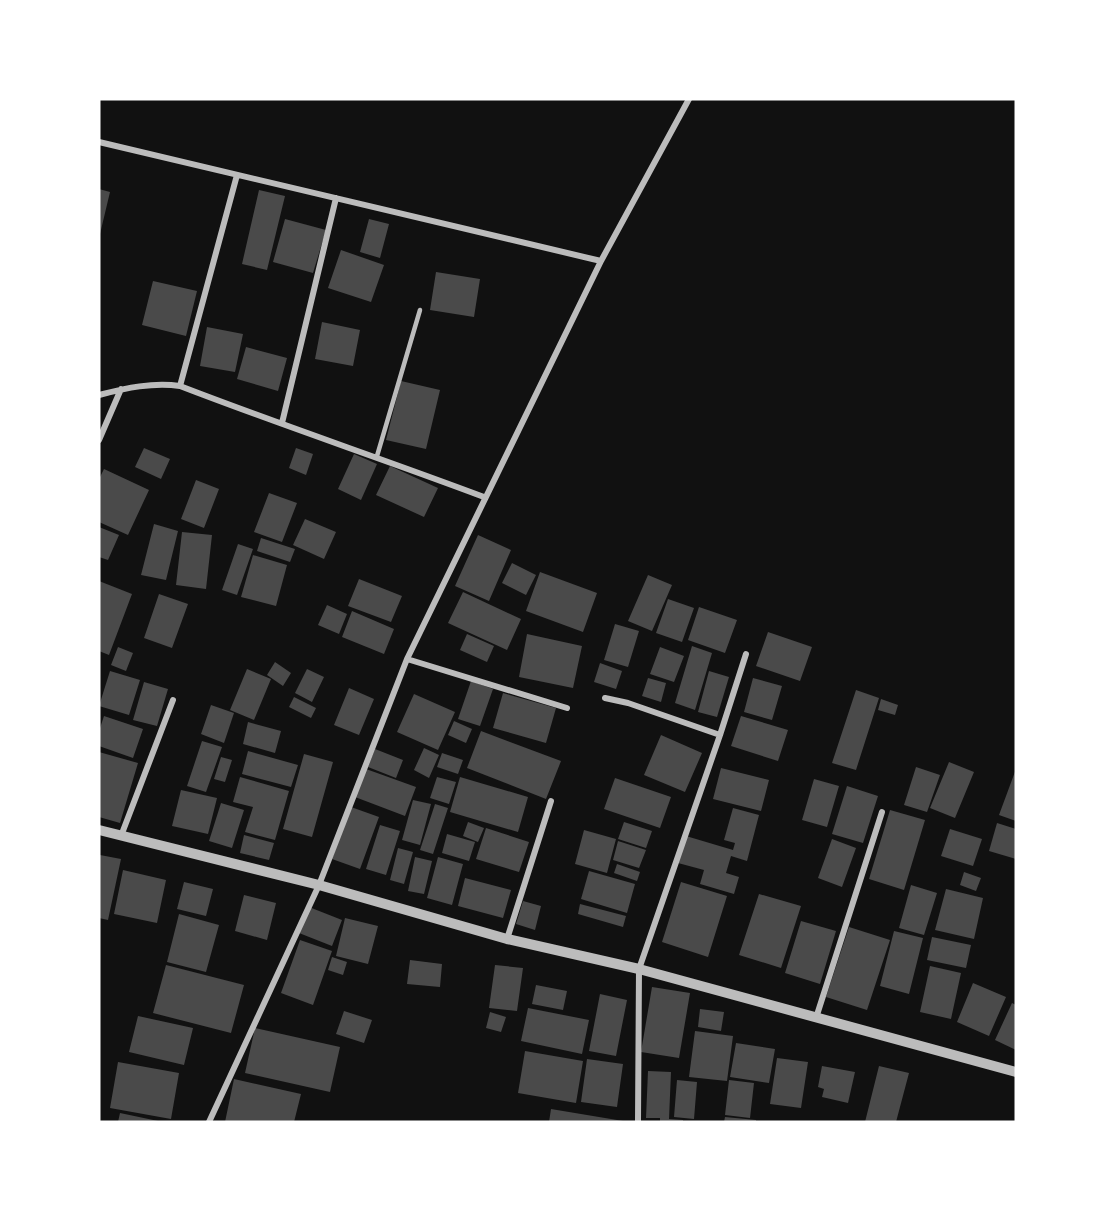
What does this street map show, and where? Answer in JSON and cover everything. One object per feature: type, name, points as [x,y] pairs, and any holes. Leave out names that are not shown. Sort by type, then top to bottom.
[{"type":"street","points":[[209,1122],[319,885],[406,659],[601,261],[689,99]]},
{"type":"street","points":[[99,142],[601,261]]},
{"type":"street","points":[[180,386],[237,175]]},
{"type":"street","points":[[282,423],[336,198]]},
{"type":"street","points":[[99,395],[162,383],[180,386],[484,497]]},
{"type":"street","points":[[99,440],[121,389]]},
{"type":"street","points":[[638,1122],[639,969],[747,654]]},
{"type":"street","points":[[406,659],[567,708]]},
{"type":"street","points":[[605,698],[628,703],[720,735]]},
{"type":"street","points":[[121,836],[173,700]]},
{"type":"street","points":[[507,939],[551,801]]},
{"type":"street","points":[[816,1018],[882,812]]},
{"type":"street","points":[[99,830],[319,885],[507,939],[639,969],[1016,1072]]},
{"type":"lane","points":[[376,456],[420,310]]},
{"type":"building","points":[[99,189],[110,192],[100,234],[99,234]]},
{"type":"building","points":[[259,190],[285,196],[267,270],[242,264]]},
{"type":"building","points":[[285,219],[326,230],[313,273],[273,262]]},
{"type":"building","points":[[369,219],[389,224],[380,258],[360,252]]},
{"type":"building","points":[[341,250],[384,265],[371,302],[328,288]]},
{"type":"building","points":[[436,272],[480,279],[474,317],[430,310]]},
{"type":"building","points":[[153,281],[197,291],[186,336],[142,325]]},
{"type":"building","points":[[322,322],[360,330],[353,366],[315,359]]},
{"type":"building","points":[[207,327],[243,334],[235,372],[200,366]]},
{"type":"building","points":[[246,347],[287,358],[278,391],[237,379]]},
{"type":"building","points":[[401,381],[440,390],[426,449],[386,440]]},
{"type":"building","points":[[144,448],[170,459],[161,479],[135,467]]},
{"type":"building","points":[[296,448],[313,454],[306,475],[289,468]]},
{"type":"building","points":[[354,454],[377,464],[361,500],[338,489]]},
{"type":"building","points":[[390,466],[438,488],[424,517],[376,495]]},
{"type":"building","points":[[104,469],[149,490],[128,535],[99,522],[99,479]]},
{"type":"building","points":[[196,480],[219,489],[204,528],[181,519]]},
{"type":"building","points":[[269,493],[297,503],[282,542],[254,532]]},
{"type":"building","points":[[305,519],[336,532],[324,559],[293,545]]},
{"type":"building","points":[[154,524],[178,531],[166,580],[141,575]]},
{"type":"building","points":[[99,527],[119,535],[108,560],[99,557]]},
{"type":"building","points":[[182,532],[212,535],[206,589],[176,585]]},
{"type":"building","points":[[478,535],[511,550],[489,601],[455,586]]},
{"type":"building","points":[[261,538],[295,549],[290,562],[257,551]]},
{"type":"building","points":[[238,544],[253,549],[237,595],[222,590]]},
{"type":"building","points":[[253,555],[287,565],[276,606],[241,597]]},
{"type":"building","points":[[512,563],[536,575],[526,595],[502,583]]},
{"type":"building","points":[[540,572],[597,593],[583,632],[526,611]]},
{"type":"building","points":[[648,575],[672,585],[652,631],[628,621]]},
{"type":"building","points":[[359,579],[402,596],[391,622],[348,606]]},
{"type":"building","points":[[99,581],[132,594],[109,655],[99,651]]},
{"type":"building","points":[[463,592],[521,619],[507,650],[448,623]]},
{"type":"building","points":[[159,594],[188,604],[172,648],[144,638]]},
{"type":"building","points":[[668,599],[694,608],[682,642],[656,633]]},
{"type":"building","points":[[327,605],[347,614],[339,634],[318,625]]},
{"type":"building","points":[[699,607],[737,620],[725,653],[688,640]]},
{"type":"building","points":[[352,611],[394,629],[384,654],[342,637]]},
{"type":"building","points":[[615,624],[639,631],[628,667],[604,660]]},
{"type":"building","points":[[768,632],[812,647],[800,681],[756,666]]},
{"type":"building","points":[[467,634],[494,646],[487,662],[460,650]]},
{"type":"building","points":[[527,634],[582,646],[573,688],[519,677]]},
{"type":"building","points":[[692,646],[712,653],[695,710],[675,703]]},
{"type":"building","points":[[118,647],[133,653],[126,671],[111,665]]},
{"type":"building","points":[[660,647],[684,656],[674,682],[650,674]]},
{"type":"building","points":[[275,662],[291,673],[283,686],[267,675]]},
{"type":"building","points":[[600,663],[622,671],[616,689],[594,682]]},
{"type":"building","points":[[247,669],[271,679],[254,720],[230,710]]},
{"type":"building","points":[[307,669],[324,677],[312,702],[295,693]]},
{"type":"building","points":[[110,671],[140,680],[129,715],[99,706]]},
{"type":"building","points":[[709,671],[729,677],[717,717],[698,712]]},
{"type":"building","points":[[648,678],[666,683],[661,702],[642,696]]},
{"type":"building","points":[[753,678],[782,686],[772,720],[744,712]]},
{"type":"building","points":[[471,681],[493,689],[480,726],[458,719]]},
{"type":"building","points":[[144,682],[168,689],[157,726],[133,720]]},
{"type":"building","points":[[349,688],[374,699],[359,735],[334,725]]},
{"type":"building","points":[[856,690],[879,698],[856,770],[832,763]]},
{"type":"building","points":[[503,693],[556,708],[546,743],[493,728]]},
{"type":"building","points":[[414,694],[455,712],[438,750],[397,732]]},
{"type":"building","points":[[294,697],[316,708],[311,718],[289,707]]},
{"type":"building","points":[[881,699],[898,705],[895,715],[878,710]]},
{"type":"building","points":[[211,705],[234,713],[224,743],[201,734]]},
{"type":"building","points":[[104,716],[143,729],[133,758],[99,746],[99,731]]},
{"type":"building","points":[[741,716],[788,730],[778,761],[731,746]]},
{"type":"building","points":[[454,721],[472,729],[466,743],[448,735]]},
{"type":"building","points":[[248,722],[281,731],[275,753],[243,744]]},
{"type":"building","points":[[481,731],[561,761],[546,799],[467,768]]},
{"type":"building","points":[[661,735],[702,753],[685,792],[644,775]]},
{"type":"building","points":[[202,741],[222,747],[206,792],[187,786]]},
{"type":"building","points":[[424,748],[439,755],[429,778],[414,770]]},
{"type":"building","points":[[375,749],[403,760],[396,778],[368,767]]},
{"type":"building","points":[[248,751],[298,765],[291,787],[242,774]]},
{"type":"building","points":[[99,752],[138,763],[120,823],[99,817]]},
{"type":"building","points":[[442,753],[463,760],[458,774],[437,767]]},
{"type":"building","points":[[304,754],[333,762],[312,837],[283,829]]},
{"type":"building","points":[[221,757],[232,760],[225,782],[214,779]]},
{"type":"building","points":[[949,762],[974,772],[955,818],[930,808]]},
{"type":"building","points":[[916,767],[940,775],[927,812],[904,805]]},
{"type":"building","points":[[721,768],[769,780],[761,811],[713,799]]},
{"type":"building","points":[[366,769],[416,787],[405,816],[355,797]]},
{"type":"building","points":[[1016,769],[1016,821],[999,815]]},
{"type":"building","points":[[240,777],[289,791],[275,840],[245,832],[253,807],[233,802]]},
{"type":"building","points":[[437,777],[456,782],[449,804],[430,798]]},
{"type":"building","points":[[460,777],[528,797],[518,832],[450,812]]},
{"type":"building","points":[[615,778],[671,797],[660,828],[604,809]]},
{"type":"building","points":[[814,779],[839,786],[827,827],[802,820]]},
{"type":"building","points":[[847,786],[878,796],[863,843],[832,834]]},
{"type":"building","points":[[181,790],[217,798],[208,834],[172,826]]},
{"type":"building","points":[[413,800],[431,804],[420,845],[402,840]]},
{"type":"building","points":[[221,803],[244,810],[232,848],[209,841]]},
{"type":"building","points":[[435,804],[448,808],[433,854],[420,850]]},
{"type":"building","points":[[351,807],[379,817],[360,869],[332,859]]},
{"type":"building","points":[[733,808],[759,815],[747,861],[731,856],[726,873],[739,877],[734,894],[700,884],[704,870],[678,863],[686,836],[733,850],[735,843],[724,840]]},
{"type":"building","points":[[890,810],[925,820],[904,890],[869,879]]},
{"type":"building","points":[[468,822],[484,828],[478,842],[463,836]]},
{"type":"building","points":[[624,822],[652,831],[646,848],[618,839]]},
{"type":"building","points":[[997,823],[1016,829],[1016,859],[989,851]]},
{"type":"building","points":[[380,825],[400,831],[386,875],[366,869]]},
{"type":"building","points":[[486,828],[529,842],[519,872],[476,859]]},
{"type":"building","points":[[950,829],[982,839],[973,866],[941,856]]},
{"type":"building","points":[[584,830],[616,839],[607,873],[575,864]]},
{"type":"building","points":[[447,834],[475,842],[469,861],[442,853]]},
{"type":"building","points":[[244,835],[274,843],[269,860],[240,853]]},
{"type":"building","points":[[832,839],[856,848],[842,887],[818,878]]},
{"type":"building","points":[[618,841],[646,850],[639,868],[613,860]]},
{"type":"building","points":[[398,848],[413,852],[404,884],[390,880]]},
{"type":"building","points":[[100,855],[121,859],[108,920],[99,918]]},
{"type":"building","points":[[415,857],[432,861],[424,894],[408,891]]},
{"type":"building","points":[[438,857],[463,864],[452,905],[427,898]]},
{"type":"building","points":[[617,864],[640,872],[637,881],[614,873]]},
{"type":"building","points":[[123,870],[166,880],[157,923],[114,914]]},
{"type":"building","points":[[589,871],[635,884],[627,913],[581,899]]},
{"type":"building","points":[[964,872],[981,878],[976,891],[960,885]]},
{"type":"building","points":[[465,878],[511,890],[503,918],[458,906]]},
{"type":"building","points":[[184,882],[213,889],[206,916],[177,909]]},
{"type":"building","points":[[681,882],[727,896],[708,957],[662,942]]},
{"type":"building","points":[[911,885],[937,893],[924,935],[899,928]]},
{"type":"building","points":[[946,889],[983,898],[974,939],[935,930]]},
{"type":"building","points":[[759,894],[801,906],[781,968],[739,955]]},
{"type":"building","points":[[244,895],[276,903],[267,940],[235,931]]},
{"type":"building","points":[[523,901],[541,906],[535,930],[516,924]]},
{"type":"building","points":[[580,904],[626,916],[623,927],[578,914]]},
{"type":"building","points":[[309,907],[342,920],[332,946],[299,933]]},
{"type":"building","points":[[179,914],[219,925],[206,972],[167,962]]},
{"type":"building","points":[[345,918],[378,926],[368,964],[336,956]]},
{"type":"building","points":[[801,921],[836,931],[820,984],[785,973]]},
{"type":"building","points":[[849,927],[890,940],[867,1010],[826,997]]},
{"type":"building","points":[[894,931],[923,938],[909,994],[880,986]]},
{"type":"building","points":[[932,937],[971,945],[966,968],[927,960]]},
{"type":"building","points":[[300,940],[332,951],[313,1005],[281,993]]},
{"type":"building","points":[[332,957],[347,962],[343,975],[328,970]]},
{"type":"building","points":[[410,960],[442,964],[440,987],[407,984]]},
{"type":"building","points":[[166,965],[244,985],[231,1033],[153,1013]]},
{"type":"building","points":[[495,965],[523,968],[517,1011],[489,1008]]},
{"type":"building","points":[[930,966],[961,973],[951,1019],[920,1012]]},
{"type":"building","points":[[973,983],[1006,997],[989,1036],[957,1022]]},
{"type":"building","points":[[536,985],[567,991],[563,1010],[532,1004]]},
{"type":"building","points":[[652,987],[690,993],[679,1058],[641,1052]]},
{"type":"building","points":[[600,994],[627,1000],[616,1056],[589,1051]]},
{"type":"building","points":[[1012,1003],[1016,1005],[1016,1050],[995,1040]]},
{"type":"building","points":[[528,1008],[589,1020],[582,1054],[521,1041]]},
{"type":"building","points":[[700,1009],[724,1012],[721,1031],[698,1027]]},
{"type":"building","points":[[344,1011],[372,1020],[364,1043],[336,1034]]},
{"type":"building","points":[[490,1012],[506,1017],[501,1032],[486,1028]]},
{"type":"building","points":[[138,1016],[193,1028],[184,1065],[129,1052]]},
{"type":"building","points":[[255,1028],[340,1047],[330,1092],[245,1073]]},
{"type":"building","points":[[695,1031],[733,1036],[727,1081],[689,1077]]},
{"type":"building","points":[[736,1043],[775,1049],[769,1083],[730,1077]]},
{"type":"building","points":[[525,1051],[583,1061],[576,1103],[518,1093]]},
{"type":"building","points":[[777,1058],[808,1062],[801,1108],[770,1104]]},
{"type":"building","points":[[587,1059],[623,1064],[617,1107],[581,1102]]},
{"type":"building","points":[[118,1062],[179,1073],[171,1119],[110,1108]]},
{"type":"building","points":[[822,1066],[855,1072],[848,1103],[822,1097],[824,1089],[818,1087]]},
{"type":"building","points":[[879,1066],[909,1073],[896,1122],[865,1122]]},
{"type":"building","points":[[648,1071],[671,1072],[669,1119],[683,1120],[683,1122],[660,1122],[660,1118],[646,1118]]},
{"type":"building","points":[[234,1079],[301,1094],[294,1122],[225,1122]]},
{"type":"building","points":[[677,1080],[697,1082],[694,1119],[674,1117]]},
{"type":"building","points":[[729,1080],[754,1083],[750,1118],[725,1115]]},
{"type":"building","points":[[551,1109],[623,1121],[623,1122],[549,1122]]},
{"type":"building","points":[[120,1113],[158,1121],[158,1122],[118,1122]]},
{"type":"building","points":[[725,1117],[756,1120],[756,1122],[724,1122]]}]
